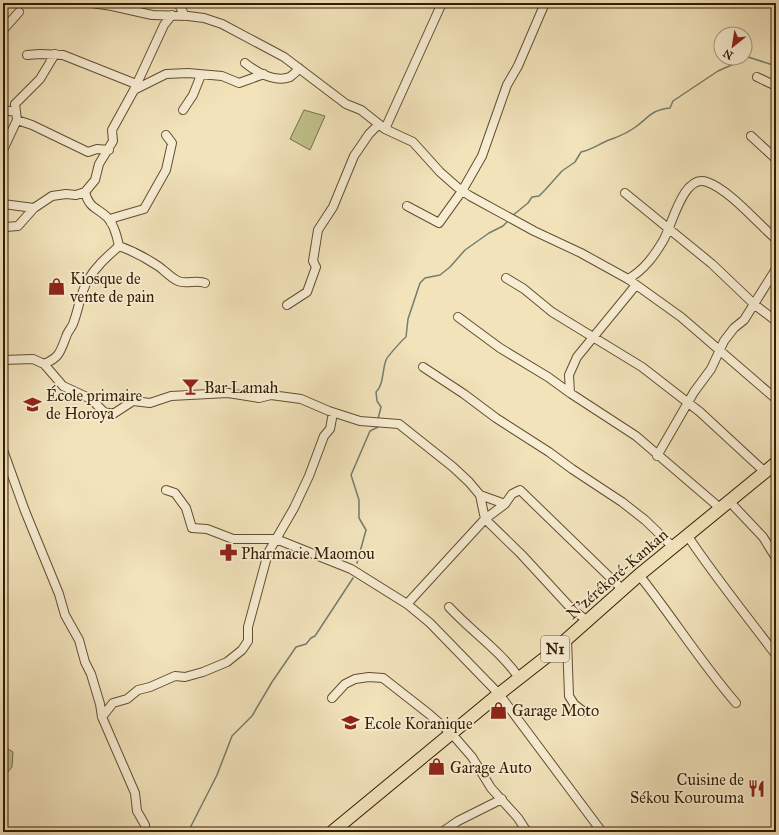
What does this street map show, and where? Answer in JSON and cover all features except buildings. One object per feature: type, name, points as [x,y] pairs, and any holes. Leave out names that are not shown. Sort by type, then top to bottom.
[{"type":"highway","name":"N'zérékoré-Kankan","points":[[332,832],[520,678],[622,589],[776,463]]},
{"type":"street","points":[[92,3],[120,5],[152,15],[204,18],[222,24],[284,57],[346,104],[361,110],[382,126],[413,142],[426,158],[462,191],[534,231],[581,253],[628,279],[681,317],[776,398]]},
{"type":"street","points":[[178,3],[185,16]]},
{"type":"street","points":[[287,304],[307,292],[316,267],[313,261],[318,230],[333,207],[354,156],[369,134],[382,126],[442,3]]},
{"type":"street","points":[[407,206],[439,223],[462,191],[482,156],[507,85],[518,66],[545,3]]},
{"type":"street","points":[[3,30],[19,12]]},
{"type":"street","points":[[3,229],[6,227],[18,226],[34,208],[52,196],[66,194],[76,195],[85,192],[95,180],[99,164],[109,150],[113,141],[112,130],[135,87],[164,25],[172,16]]},
{"type":"street","points":[[3,150],[17,116],[15,104],[40,79],[55,54]]},
{"type":"street","points":[[27,55],[63,55],[81,61],[135,87],[166,74],[201,74],[222,76],[239,83],[264,74]]},
{"type":"street","points":[[245,63],[256,72],[278,78],[290,77],[299,68]]},
{"type":"street","points":[[183,110],[193,95],[201,74]]},
{"type":"street","points":[[757,77],[776,86]]},
{"type":"street","points":[[3,110],[88,152],[97,149],[109,150]]},
{"type":"street","points":[[111,223],[113,218],[144,209],[152,197],[166,170],[172,143],[166,135]]},
{"type":"street","points":[[751,136],[776,160]]},
{"type":"street","points":[[628,279],[644,267],[663,241],[681,198],[690,186],[701,181],[707,182],[725,193],[776,239]]},
{"type":"street","points":[[85,192],[87,202],[106,217],[111,223],[119,246]]},
{"type":"street","points":[[625,193],[712,264],[754,305],[776,321]]},
{"type":"street","points":[[3,204],[34,208]]},
{"type":"street","points":[[119,246],[133,251],[153,263],[177,281],[188,282],[199,280],[205,283]]},
{"type":"street","points":[[44,364],[53,360],[62,349],[66,336],[72,326],[88,279],[99,264],[119,246]]},
{"type":"street","points":[[657,456],[688,402],[711,369],[719,350],[734,328],[744,320],[776,269]]},
{"type":"street","points":[[506,278],[524,289],[552,312],[642,367],[700,412],[765,472]]},
{"type":"street","points":[[570,394],[569,375],[578,356],[636,285]]},
{"type":"street","points":[[458,317],[500,348],[548,377],[570,394],[636,436],[657,456],[720,508]]},
{"type":"street","points":[[3,360],[33,359],[44,364],[63,386],[91,399],[104,412],[113,414],[133,401],[150,403],[172,396],[228,393],[259,398],[271,395],[302,399],[333,413],[360,421],[399,424],[453,467],[480,496],[505,504]]},
{"type":"street","points":[[423,367],[496,418],[550,452],[572,469],[616,498],[645,520],[673,547]]},
{"type":"street","points":[[102,717],[113,703],[127,699],[138,690],[150,687],[175,676],[185,677],[203,672],[227,662],[242,650],[248,640],[248,627],[264,566],[276,539],[309,476],[324,436],[330,429],[333,413]]},
{"type":"street","points":[[4,455],[59,594],[65,615],[79,640],[100,704],[102,717],[134,793],[137,810],[144,825],[145,832]]},
{"type":"street","points":[[166,490],[175,493],[186,508],[192,528],[207,529],[233,539],[276,539],[351,569],[407,604],[430,623],[499,694],[602,832]]},
{"type":"street","points":[[407,604],[485,519],[505,504],[512,494],[520,490],[622,589]]},
{"type":"street","points":[[480,496],[485,519],[521,554],[568,605],[587,621]]},
{"type":"street","points":[[729,500],[763,537],[776,558]]},
{"type":"street","points":[[687,535],[710,570],[776,655]]},
{"type":"street","points":[[639,575],[736,703]]},
{"type":"street","points":[[449,607],[463,623],[488,642],[520,678]]},
{"type":"street","points":[[567,638],[569,696],[574,704],[584,712]]},
{"type":"street","points":[[332,698],[345,684],[355,679],[369,677],[383,678],[452,734],[472,757],[491,788],[502,799],[525,831]]},
{"type":"street","points":[[442,832],[458,821],[502,799]]},
{"type":"green space","points":[[304,110],[325,116],[310,150],[290,139]]},
{"type":"green space","points":[[3,746],[13,752],[12,767],[3,778]]},
{"type":"waterway","points":[[753,59],[776,66]]},
{"type":"waterway","points":[[512,216],[528,203],[532,197],[539,196],[562,171],[575,162],[581,152],[625,134],[650,115],[663,109],[670,108],[673,101],[718,71],[729,66]]},
{"type":"waterway","points":[[378,419],[381,407],[377,401],[376,392],[382,381],[386,360],[406,337],[408,319],[420,283],[425,278],[440,275],[450,267],[465,250],[489,233],[503,226],[508,221]]},
{"type":"waterway","points":[[357,563],[366,530],[359,518],[359,500],[351,475],[370,431],[378,427],[378,425]]},
{"type":"waterway","points":[[188,832],[217,775],[232,736],[252,716],[272,682],[296,647],[306,644],[315,636],[353,578]]},
{"type":"place","name":"Kiosque de vente de pain","points":[[57,287]]},
{"type":"place","name":"Bar Lamah","points":[[191,387]]},
{"type":"place","name":"École primaire de Horoya","points":[[33,404]]},
{"type":"place","name":"Pharmacie Maomou","points":[[228,553]]},
{"type":"place","name":"Garage Moto","points":[[499,710]]},
{"type":"place","name":"Ecole Koranique","points":[[351,723]]},
{"type":"place","name":"Garage Auto","points":[[437,767]]},
{"type":"place","name":"Cuisine de Sékou Kourouma","points":[[757,788]]}]
